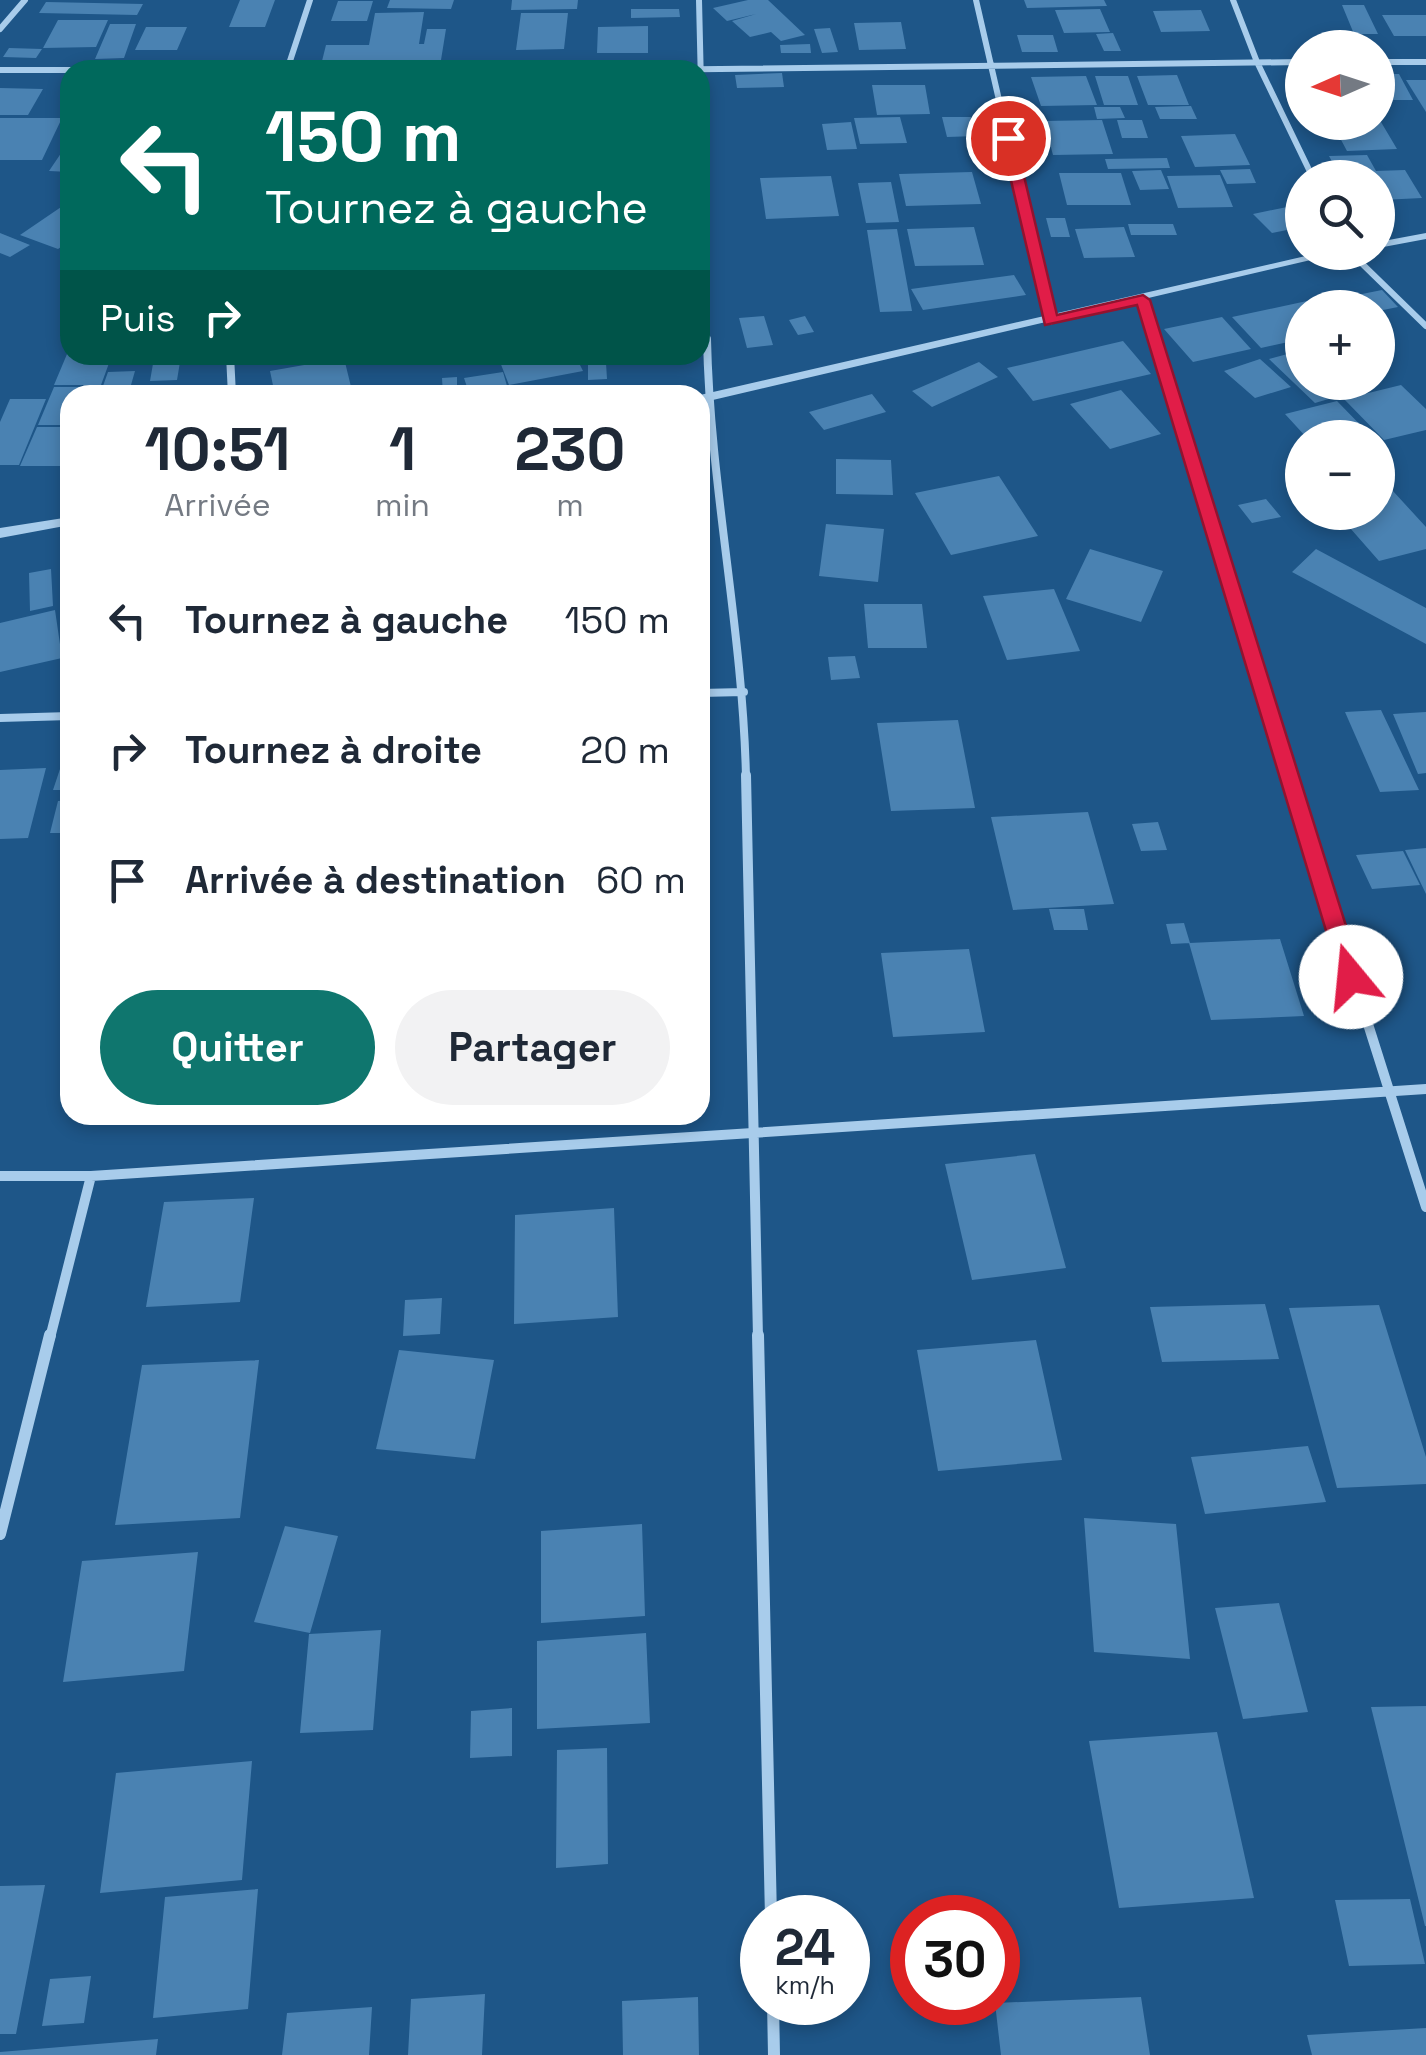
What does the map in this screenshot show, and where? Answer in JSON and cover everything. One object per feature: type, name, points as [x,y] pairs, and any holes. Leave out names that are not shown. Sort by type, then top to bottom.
[{"type":"street","points":[[0,28],[25,0]]},
{"type":"street","points":[[291,60],[310,0]]},
{"type":"street","points":[[699,0],[700,60]]},
{"type":"street","points":[[976,0],[1050,322]]},
{"type":"street","points":[[1233,0],[1257,62],[1304,160]]},
{"type":"street","points":[[710,70],[1285,62]]},
{"type":"street","points":[[1395,62],[1426,62]]},
{"type":"street","points":[[0,70],[60,70]]},
{"type":"street","points":[[1395,242],[1426,236]]},
{"type":"street","points":[[710,397],[1285,265]]},
{"type":"street","points":[[1368,270],[1426,326]]},
{"type":"street","points":[[1143,300],[1386,1090],[1426,1207]]},
{"type":"street","points":[[710,442],[744,692],[771,1895]]},
{"type":"street","points":[[0,533],[60,523]]},
{"type":"street","points":[[710,693],[744,692]]},
{"type":"street","points":[[0,718],[60,716]]},
{"type":"street","points":[[0,1176],[91,1176],[1426,1089]]},
{"type":"street","points":[[0,1534],[91,1176]]},
{"type":"street","points":[[773,2025],[774,2055]]},
{"type":"building","points":[[240,0],[275,0],[265,27],[229,27]]},
{"type":"building","points":[[390,0],[454,0],[451,9],[387,8]]},
{"type":"building","points":[[512,0],[578,0],[577,9],[511,10]]},
{"type":"building","points":[[768,0],[805,35],[781,41],[771,32],[750,37],[732,21],[756,14],[727,21],[713,8]]},
{"type":"building","points":[[1024,0],[1104,0],[1107,6],[1027,8]]},
{"type":"building","points":[[338,1],[373,1],[367,21],[331,21]]},
{"type":"building","points":[[46,2],[143,4],[137,15],[39,13]]},
{"type":"building","points":[[1342,5],[1364,5],[1376,30],[1352,30]]},
{"type":"building","points":[[631,9],[679,9],[680,17],[631,18]]},
{"type":"building","points":[[1100,9],[1110,32],[1064,33],[1055,10]]},
{"type":"building","points":[[1201,10],[1210,31],[1161,32],[1153,11]]},
{"type":"building","points":[[424,12],[419,44],[424,44],[427,29],[446,29],[441,60],[322,60],[326,45],[369,45],[375,13]]},
{"type":"building","points":[[521,13],[568,13],[564,49],[516,50]]},
{"type":"building","points":[[1382,15],[1426,15],[1426,36],[1395,36],[1395,30],[1391,30]]},
{"type":"building","points":[[58,20],[108,20],[96,47],[43,48]]},
{"type":"building","points":[[901,22],[906,49],[859,50],[854,23]]},
{"type":"building","points":[[110,24],[136,24],[124,58],[95,59]]},
{"type":"building","points":[[648,26],[648,53],[597,53],[598,27]]},
{"type":"building","points":[[146,27],[187,27],[177,50],[135,50]]},
{"type":"building","points":[[830,28],[838,52],[822,53],[814,29]]},
{"type":"building","points":[[1113,33],[1121,51],[1104,51],[1096,34]]},
{"type":"building","points":[[1017,35],[1053,35],[1058,52],[1022,52]]},
{"type":"building","points":[[810,44],[811,53],[781,53],[780,45]]},
{"type":"building","points":[[9,48],[42,49],[36,58],[3,57]]},
{"type":"building","points":[[782,73],[784,87],[737,88],[735,75]]},
{"type":"building","points":[[1395,74],[1399,74],[1413,100],[1395,100]]},
{"type":"building","points":[[1177,75],[1189,105],[1148,105],[1137,76]]},
{"type":"building","points":[[1086,76],[1097,105],[1041,106],[1031,77]]},
{"type":"building","points":[[1095,76],[1128,76],[1138,105],[1104,105]]},
{"type":"building","points":[[1406,80],[1426,80],[1426,112]]},
{"type":"building","points":[[872,85],[925,85],[930,114],[877,115]]},
{"type":"building","points":[[0,88],[43,89],[28,115],[0,115]]},
{"type":"building","points":[[1191,106],[1197,119],[1160,119],[1155,107]]},
{"type":"building","points":[[1094,107],[1120,107],[1125,118],[1097,119]]},
{"type":"building","points":[[900,117],[907,143],[860,144],[854,118]]},
{"type":"building","points":[[942,117],[971,117],[977,136],[947,137]]},
{"type":"building","points":[[0,118],[60,118],[42,160],[0,160]]},
{"type":"building","points":[[1102,120],[1113,154],[1053,155],[1044,121]]},
{"type":"building","points":[[1117,120],[1142,120],[1148,138],[1122,138]]},
{"type":"building","points":[[851,122],[857,149],[827,150],[822,124]]},
{"type":"building","points":[[1235,134],[1250,165],[1195,167],[1181,136]]},
{"type":"building","points":[[1341,140],[1392,140],[1397,149],[1347,151]]},
{"type":"building","points":[[60,155],[60,172],[49,171]]},
{"type":"building","points":[[1367,155],[1370,160],[1331,160],[1329,156]]},
{"type":"building","points":[[1167,158],[1170,168],[1108,169],[1105,159]]},
{"type":"building","points":[[1250,169],[1256,183],[1227,184],[1220,170]]},
{"type":"building","points":[[1161,170],[1169,189],[1140,190],[1132,171]]},
{"type":"building","points":[[1395,170],[1405,170],[1422,198],[1395,199]]},
{"type":"building","points":[[972,172],[981,204],[906,206],[899,174]]},
{"type":"building","points":[[1059,173],[1121,173],[1131,205],[1067,205]]},
{"type":"building","points":[[1220,175],[1233,207],[1178,208],[1167,176]]},
{"type":"building","points":[[831,176],[839,216],[766,219],[760,178]]},
{"type":"building","points":[[891,182],[899,222],[866,223],[858,183]]},
{"type":"building","points":[[1285,207],[1285,230],[1272,233],[1253,214]]},
{"type":"building","points":[[60,208],[60,248],[20,235]]},
{"type":"building","points":[[1046,218],[1065,218],[1070,237],[1051,237]]},
{"type":"building","points":[[1128,224],[1173,224],[1177,235],[1131,235]]},
{"type":"building","points":[[974,227],[984,265],[915,266],[907,229]]},
{"type":"building","points":[[1124,227],[1135,257],[1084,258],[1075,229]]},
{"type":"building","points":[[897,229],[912,311],[880,312],[867,230]]},
{"type":"building","points":[[0,233],[30,245],[10,257],[0,253]]},
{"type":"building","points":[[1014,275],[1026,295],[923,310],[911,289]]},
{"type":"building","points":[[1285,306],[1285,343],[1261,348],[1232,317]]},
{"type":"building","points":[[764,316],[773,345],[747,348],[739,318]]},
{"type":"building","points":[[805,316],[814,332],[798,335],[789,320]]},
{"type":"building","points":[[1222,317],[1251,349],[1193,362],[1164,329]]},
{"type":"building","points":[[1123,341],[1151,374],[1033,401],[1007,368]]},
{"type":"building","points":[[1285,355],[1285,374],[1269,359]]},
{"type":"building","points":[[1260,359],[1285,382],[1285,389],[1255,398],[1224,371]]},
{"type":"building","points":[[979,362],[998,377],[932,407],[912,391]]},
{"type":"building","points":[[62,365],[108,365],[101,385],[54,385]]},
{"type":"building","points":[[153,365],[180,365],[177,380],[150,381]]},
{"type":"building","points":[[304,365],[346,365],[351,385],[273,385],[270,371]]},
{"type":"building","points":[[501,365],[580,365],[583,371],[509,385]]},
{"type":"building","points":[[588,365],[606,365],[607,379],[588,380]]},
{"type":"building","points":[[135,371],[131,385],[103,385],[108,372]]},
{"type":"building","points":[[503,372],[507,385],[466,385],[464,378]]},
{"type":"building","points":[[457,377],[457,385],[442,385],[442,378]]},
{"type":"building","points":[[1401,385],[1426,409],[1426,430],[1395,437],[1395,420],[1364,420],[1345,400],[1395,400],[1395,386]]},
{"type":"building","points":[[54,387],[60,387],[60,425],[38,425]]},
{"type":"building","points":[[1121,390],[1161,434],[1110,449],[1070,404]]},
{"type":"building","points":[[872,394],[886,412],[824,430],[809,412]]},
{"type":"building","points":[[10,399],[46,399],[19,465],[0,465],[0,422]]},
{"type":"building","points":[[1337,401],[1355,420],[1290,420],[1285,414]]},
{"type":"building","points":[[37,427],[60,427],[60,466],[20,466]]},
{"type":"building","points":[[836,459],[891,460],[893,495],[836,494]]},
{"type":"building","points":[[999,476],[1038,536],[951,555],[915,493]]},
{"type":"building","points":[[1395,493],[1426,527],[1426,549],[1379,561],[1352,530],[1395,530]]},
{"type":"building","points":[[1266,499],[1281,517],[1252,523],[1238,505]]},
{"type":"building","points":[[826,524],[884,529],[878,582],[819,576]]},
{"type":"building","points":[[1090,549],[1163,571],[1141,622],[1066,599]]},
{"type":"building","points":[[1316,549],[1426,608],[1426,644],[1292,572]]},
{"type":"building","points":[[51,569],[53,606],[30,611],[29,573]]},
{"type":"building","points":[[1054,589],[1080,651],[1007,660],[983,596]]},
{"type":"building","points":[[864,604],[922,604],[927,648],[868,648]]},
{"type":"building","points":[[55,610],[60,658],[0,672],[0,623]]},
{"type":"building","points":[[855,656],[860,678],[831,680],[828,657]]},
{"type":"building","points":[[1381,710],[1419,790],[1380,792],[1345,712]]},
{"type":"building","points":[[1426,712],[1426,773],[1418,774],[1393,714]]},
{"type":"building","points":[[958,720],[975,808],[891,811],[877,723]]},
{"type":"building","points":[[46,768],[28,838],[0,839],[0,770]]},
{"type":"building","points":[[60,769],[60,790],[53,790]]},
{"type":"building","points":[[58,801],[60,833],[50,833]]},
{"type":"building","points":[[1088,812],[1114,904],[1013,910],[991,817]]},
{"type":"building","points":[[1158,822],[1167,850],[1141,851],[1132,824]]},
{"type":"building","points":[[1426,848],[1426,894],[1405,850]]},
{"type":"building","points":[[1403,851],[1420,885],[1372,889],[1356,855]]},
{"type":"building","points":[[1049,909],[1084,909],[1088,930],[1054,930]]},
{"type":"building","points":[[1184,923],[1190,943],[1171,944],[1166,924]]},
{"type":"building","points":[[1280,939],[1304,1016],[1211,1020],[1189,943]]},
{"type":"building","points":[[969,949],[985,1032],[893,1037],[881,953]]},
{"type":"building","points":[[1035,1154],[1066,1268],[972,1280],[945,1164]]},
{"type":"building","points":[[254,1198],[240,1302],[146,1307],[164,1202]]},
{"type":"building","points":[[614,1208],[618,1317],[514,1324],[515,1215]]},
{"type":"building","points":[[442,1298],[440,1334],[403,1336],[405,1300]]},
{"type":"building","points":[[1265,1304],[1279,1359],[1162,1362],[1150,1307]]},
{"type":"building","points":[[1379,1305],[1426,1457],[1426,1484],[1337,1488],[1289,1308]]},
{"type":"building","points":[[1036,1340],[1062,1460],[938,1471],[917,1350]]},
{"type":"building","points":[[399,1350],[494,1360],[475,1459],[376,1449]]},
{"type":"building","points":[[259,1360],[240,1518],[115,1525],[142,1365]]},
{"type":"building","points":[[1308,1446],[1326,1502],[1205,1514],[1191,1457]]},
{"type":"building","points":[[1084,1518],[1176,1524],[1190,1659],[1094,1652]]},
{"type":"building","points":[[642,1524],[645,1616],[541,1623],[541,1531]]},
{"type":"building","points":[[285,1526],[338,1536],[310,1633],[254,1622]]},
{"type":"building","points":[[198,1552],[184,1671],[63,1682],[82,1561]]},
{"type":"building","points":[[1279,1603],[1308,1712],[1243,1719],[1215,1608]]},
{"type":"building","points":[[381,1630],[373,1730],[300,1733],[309,1634]]},
{"type":"building","points":[[646,1633],[650,1723],[537,1729],[537,1641]]},
{"type":"building","points":[[1426,1706],[1426,1926],[1425,1926],[1371,1707]]},
{"type":"building","points":[[512,1708],[512,1756],[470,1758],[471,1711]]},
{"type":"building","points":[[1217,1732],[1254,1898],[1119,1908],[1089,1741]]},
{"type":"building","points":[[607,1748],[608,1864],[556,1868],[557,1750]]},
{"type":"building","points":[[252,1761],[242,1880],[100,1893],[116,1773]]},
{"type":"building","points":[[45,1885],[16,2034],[0,2034],[0,1886]]},
{"type":"building","points":[[258,1889],[248,2009],[153,2018],[165,1897]]},
{"type":"building","points":[[1410,1899],[1425,1964],[1349,1966],[1335,1900]]},
{"type":"building","points":[[91,1976],[84,2023],[42,2026],[50,1979]]},
{"type":"building","points":[[485,1994],[482,2055],[408,2055],[411,1999]]},
{"type":"building","points":[[698,1997],[699,2055],[623,2055],[622,2001]]},
{"type":"building","points":[[1141,1997],[1150,2055],[1001,2055],[998,2025],[1020,2025],[1020,2002]]},
{"type":"building","points":[[372,2007],[369,2055],[282,2055],[287,2013]]},
{"type":"building","points":[[1426,2028],[1426,2055],[1312,2055],[1307,2035]]},
{"type":"building","points":[[158,2039],[156,2055],[0,2055],[0,2052]]},
{"type":"route","points":[[1008,138],[1050,322],[1143,300],[1351,977]]}]
